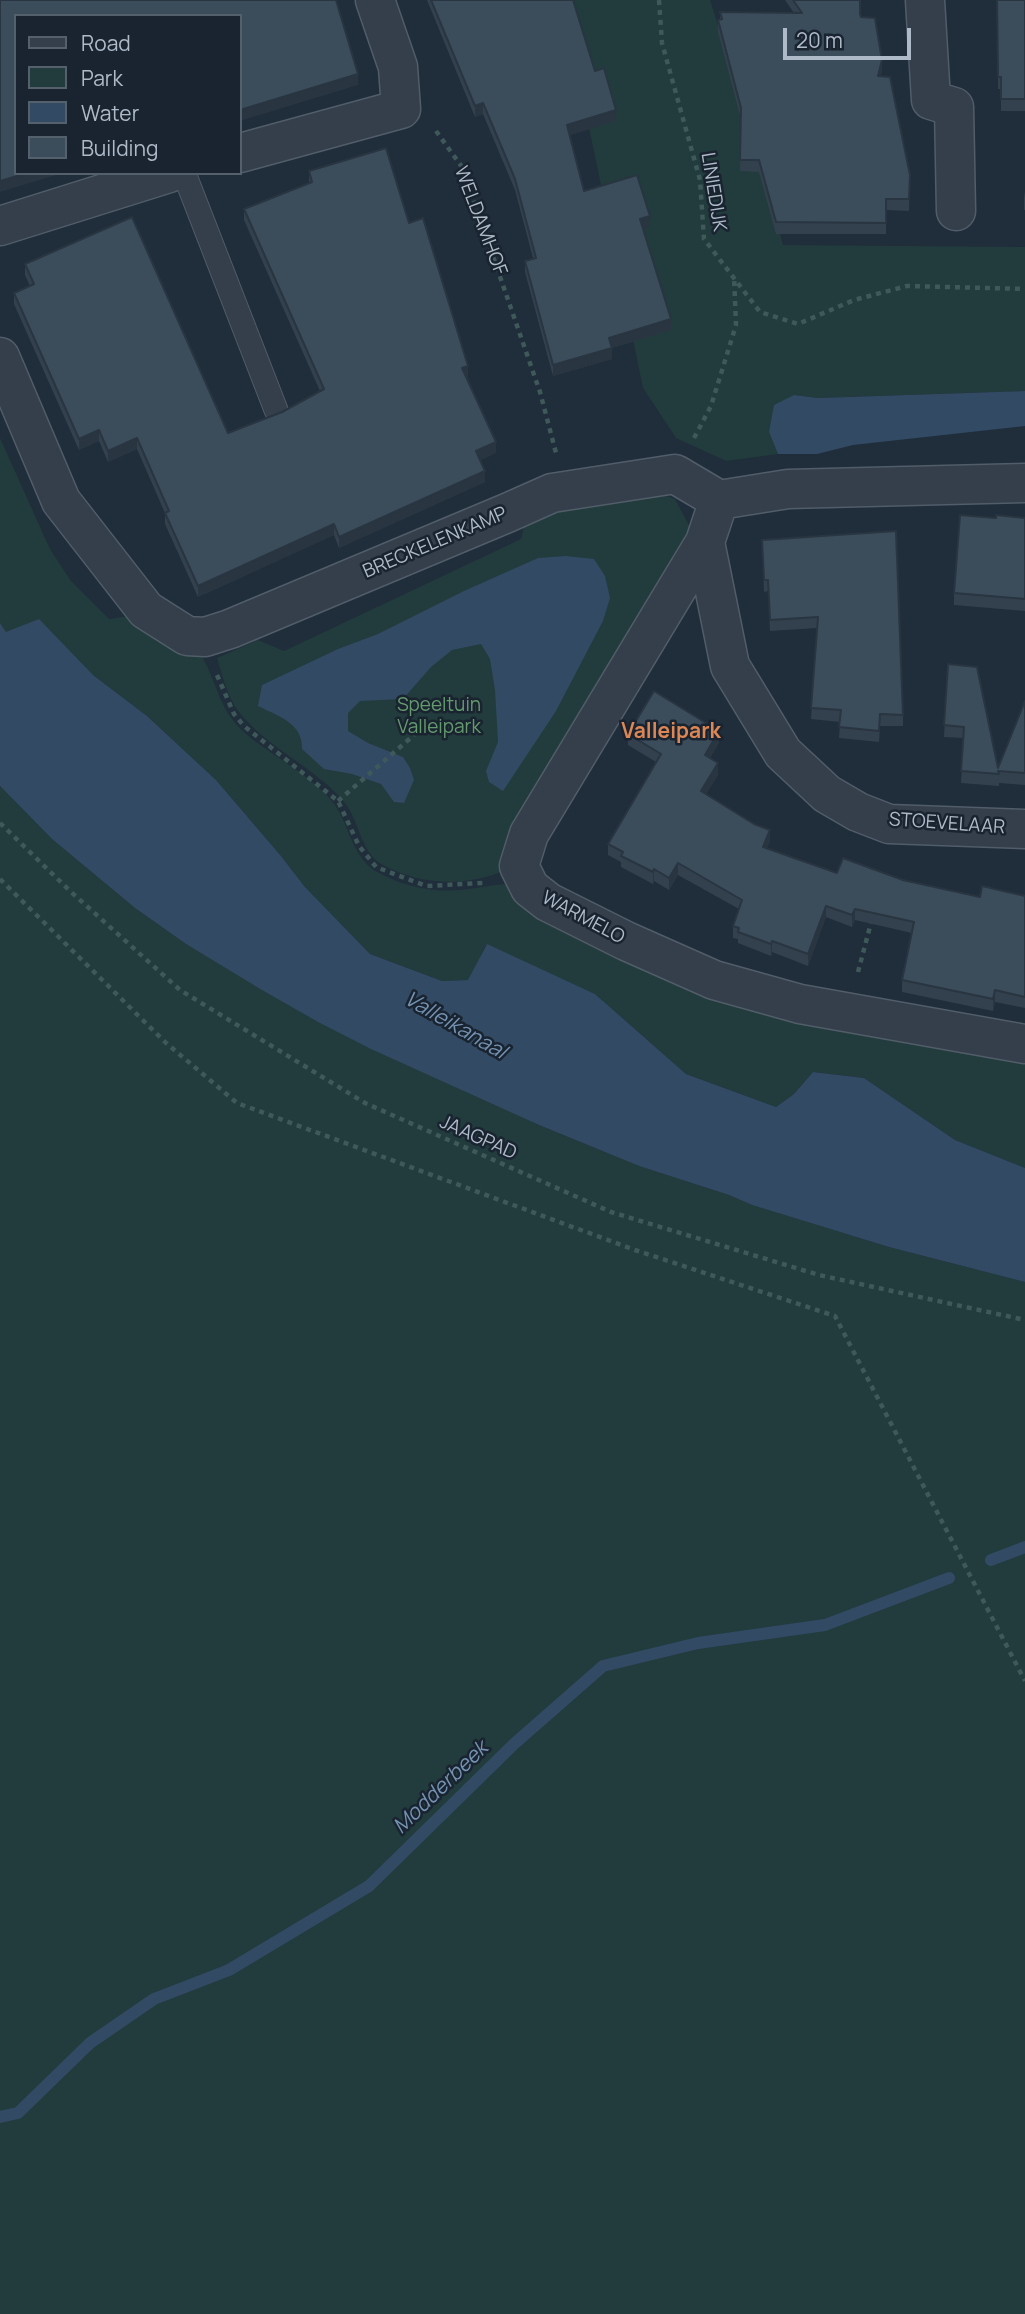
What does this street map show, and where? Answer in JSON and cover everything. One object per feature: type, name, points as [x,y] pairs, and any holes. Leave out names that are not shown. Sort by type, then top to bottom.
[{"type":"street","points":[[242,152],[401,109],[398,67],[375,0]]},
{"type":"street","points":[[925,0],[931,100],[954,107],[956,211]]},
{"type":"street","points":[[0,226],[163,175]]},
{"type":"street","points":[[0,357],[61,501],[146,610],[187,636],[205,637]]},
{"type":"street","points":[[675,474],[719,500],[788,489],[1025,483]]},
{"type":"street","name":"BRECKELENKAMP","points":[[205,637],[230,629],[552,493],[675,474]]},
{"type":"street","points":[[520,873],[519,866],[529,834],[705,542],[719,500]]},
{"type":"street","name":"STOEVELAAR","points":[[705,542],[730,666],[783,753],[828,794],[889,824],[1025,829]]},
{"type":"street","name":"WARMELO","points":[[520,873],[530,888],[548,902],[626,942],[714,980],[800,1004],[1025,1044]]},
{"type":"lane","points":[[185,175],[276,410]]},
{"type":"path","name":"LINIEDIJK","points":[[659,0],[662,43],[700,180],[704,239],[760,312],[797,324],[854,300],[907,286],[1025,289]]},
{"type":"path","name":"WELDAMHOF","points":[[401,109],[429,122],[462,167],[540,392],[557,455]]},
{"type":"path","points":[[675,474],[711,407],[736,325],[734,276]]},
{"type":"path","points":[[205,637],[233,714],[251,732],[338,800],[359,846],[376,867],[426,886],[475,885],[520,873]]},
{"type":"path","points":[[338,800],[414,735]]},
{"type":"path","name":"JAAGPAD","points":[[0,823],[70,891],[180,990],[365,1103],[611,1212],[819,1275],[1025,1320]]},
{"type":"path","points":[[0,879],[165,1042],[237,1103],[635,1250],[835,1316],[1025,1681]]},
{"type":"path","points":[[846,1013],[876,907]]},
{"type":"green space","points":[[556,0],[710,0],[759,154],[783,245],[1025,247],[1025,391],[818,398],[794,395],[769,432],[778,454],[726,461],[676,438],[643,388],[581,89]]},
{"type":"green space","points":[[0,438],[50,549],[71,581],[109,619],[141,617],[200,655],[224,706],[236,724],[327,795],[340,814],[362,858],[377,872],[401,883],[425,889],[463,890],[512,884],[540,911],[1025,1058],[1025,1168],[955,1140],[864,1078],[813,1072],[794,1094],[776,1107],[686,1074],[595,994],[486,945],[469,980],[442,981],[370,954],[305,887],[216,780],[147,716],[93,675],[5,632],[0,623]]},
{"type":"green space","name":"Speeltuin Valleipark","points":[[654,491],[675,499],[690,527],[634,622],[634,631],[506,870],[491,876],[444,882],[413,877],[383,865],[369,853],[344,802],[319,778],[264,737],[239,712],[232,700],[217,658],[258,640],[284,651],[521,539],[525,521],[566,503]]},
{"type":"green space","points":[[0,786],[52,839],[135,908],[186,944],[318,1022],[539,1125],[639,1166],[752,1205],[889,1247],[1025,1282],[1025,2314],[0,2314]]},
{"type":"water","points":[[1025,391],[1025,426],[853,445],[817,454],[778,454],[769,432],[774,405],[794,395],[818,398]]},
{"type":"water","points":[[566,556],[594,559],[605,576],[610,598],[603,621],[556,711],[503,791],[489,782],[486,771],[498,742],[490,659],[481,644],[452,650],[431,667],[403,699],[360,701],[348,713],[348,731],[368,743],[403,757],[410,768],[414,780],[404,803],[394,802],[381,784],[352,774],[324,769],[302,749],[301,740],[294,727],[258,706],[262,685],[338,649],[378,634],[538,558]]},
{"type":"water","name":"Valleikanaal","points":[[39,619],[93,675],[147,716],[216,780],[305,887],[370,954],[442,981],[468,980],[487,944],[595,994],[686,1074],[776,1107],[794,1094],[813,1072],[864,1078],[955,1140],[1025,1168],[1025,1282],[889,1247],[752,1205],[639,1166],[539,1125],[371,1049],[318,1022],[186,944],[135,908],[52,839],[0,786],[0,623],[6,632]]},
{"type":"building","points":[[0,0],[336,0],[358,74],[242,109],[242,14],[14,14],[14,175],[20,175],[0,181]]},
{"type":"building","points":[[431,0],[573,0],[595,71],[604,68],[616,110],[567,125],[584,191],[637,175],[650,216],[640,219],[671,319],[609,338],[612,348],[553,365],[525,261],[536,258],[515,179],[483,103],[475,106]]},
{"type":"building","points":[[793,0],[860,0],[861,17],[875,18],[882,60],[878,76],[890,77],[910,175],[909,199],[886,199],[886,223],[776,222],[759,160],[740,160],[741,108],[718,20],[722,19],[720,12],[802,13]]},
{"type":"building","points":[[997,0],[1025,0],[1025,99],[1001,99],[1001,77],[998,77]]},
{"type":"building","points":[[386,148],[409,223],[423,218],[468,366],[462,368],[496,442],[476,451],[485,471],[339,537],[334,524],[198,586],[165,513],[169,511],[137,438],[108,451],[99,430],[79,439],[14,293],[34,284],[25,264],[132,217],[228,433],[282,412],[324,389],[244,209],[312,182],[309,171]]},
{"type":"building","points":[[960,515],[1025,518],[1025,599],[954,593]]},
{"type":"building","points":[[896,531],[903,715],[880,714],[879,731],[839,727],[841,710],[811,708],[818,617],[770,620],[762,540]]},
{"type":"building","points":[[948,664],[977,667],[998,768],[1025,701],[1025,773],[961,771],[964,727],[944,725]]},
{"type":"building","points":[[654,691],[719,731],[705,755],[718,763],[701,791],[754,824],[770,830],[763,847],[837,873],[843,858],[903,880],[980,897],[982,886],[1025,896],[1025,997],[995,990],[993,999],[902,980],[914,922],[855,909],[852,915],[826,906],[808,954],[738,932],[739,928],[733,926],[742,900],[678,863],[669,878],[621,856],[623,852],[608,844],[661,754],[628,734]]},
{"type":"waterway","name":"Modderbeek","points":[[991,1560],[1025,1547]]},
{"type":"waterway","name":"Modderbeek","points":[[0,2117],[18,2113],[90,2043],[154,1999],[229,1970],[369,1886],[514,1744],[603,1666],[698,1643],[825,1625],[949,1578]]},
{"type":"district","name":"Valleipark","points":[[671,732]]}]
